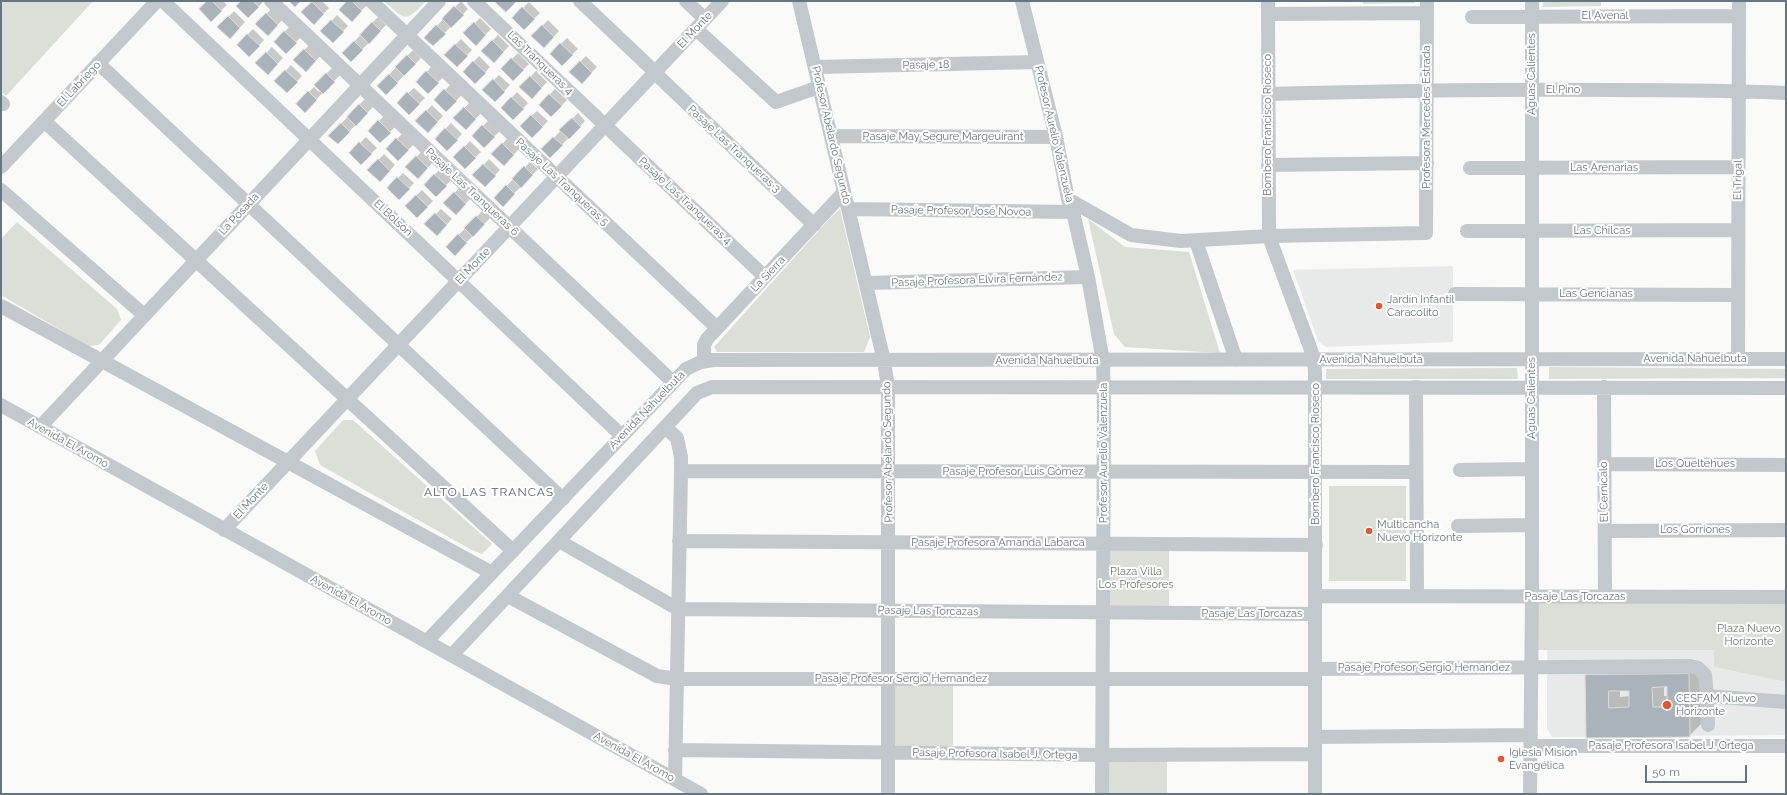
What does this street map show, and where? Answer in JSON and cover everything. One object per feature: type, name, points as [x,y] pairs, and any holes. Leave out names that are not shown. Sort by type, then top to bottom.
[{"type":"street","name":"El Labriego","points":[[1,167],[157,1]]},
{"type":"street","name":"El Bolsón","points":[[163,1],[622,436]]},
{"type":"street","name":"Pasaje Las Tranqueras 6","points":[[271,1],[673,382]]},
{"type":"street","name":"Pasaje Las Tranqueras 5","points":[[371,1],[717,328]]},
{"type":"street","name":"La Posada","points":[[40,427],[101,360],[439,1]]},
{"type":"street","name":"Las Tranqueras 4","points":[[474,1],[605,125]]},
{"type":"street","name":"Pasaje Las Tranqueras 3","points":[[580,1],[814,225]]},
{"type":"street","points":[[686,1],[701,24],[776,102],[819,87]]},
{"type":"street","name":"El Monte","points":[[224,530],[722,1]]},
{"type":"street","name":"Profesor Abelardo Segundo","points":[[799,1],[866,283],[884,361],[888,386],[888,794]]},
{"type":"street","name":"Profesor Aurelio Valenzuela","points":[[1022,1],[1056,137],[1070,206],[1088,277],[1103,361],[1104,543],[1102,794]]},
{"type":"street","name":"Aguas Calientes","points":[[1530,794],[1533,360],[1531,231],[1533,90],[1532,1]]},
{"type":"street","name":"El Trigal","points":[[1738,359],[1737,230],[1739,1]]},
{"type":"street","points":[[1268,8],[1427,7]]},
{"type":"street","name":"Profesora Mercedes Estrada","points":[[1426,233],[1427,7]]},
{"type":"street","name":"Bombero Francisco Rioseco","points":[[1268,8],[1268,220],[1270,236],[1314,360],[1316,387],[1315,794]]},
{"type":"street","name":"El Avenal","points":[[1472,17],[1738,16]]},
{"type":"street","name":"Pasaje 18","points":[[815,67],[1037,62]]},
{"type":"street","points":[[98,63],[563,499]]},
{"type":"street","name":"El Pino","points":[[1268,94],[1427,90],[1739,91],[1786,94]]},
{"type":"street","points":[[44,121],[514,551]]},
{"type":"street","name":"Pasaje Las Tranqueras 4","points":[[605,125],[765,277]]},
{"type":"street","name":"Pasaje May Segure Margeuirant","points":[[831,136],[1056,137]]},
{"type":"street","points":[[1268,165],[1427,163]]},
{"type":"street","name":"Las Arenarias","points":[[1470,168],[1738,167]]},
{"type":"street","points":[[1,190],[144,316]]},
{"type":"street","name":"La Sierra","points":[[704,361],[704,345],[707,339],[844,192]]},
{"type":"street","name":"Pasaje Profesor José Novoa","points":[[848,209],[1070,206],[1132,235],[1196,241],[1270,236],[1426,233]]},
{"type":"street","name":"Las Chilcas","points":[[1467,231],[1737,230]]},
{"type":"street","points":[[1196,241],[1236,360]]},
{"type":"street","name":"Pasaje Profesora Elvira Fernández","points":[[866,283],[1088,277]]},
{"type":"street","name":"Las Gencianas","points":[[1455,294],[1737,294]]},
{"type":"street","points":[[1,306],[492,573]]},
{"type":"street","name":"Avenida Nahuelbuta","points":[[427,641],[673,382],[686,369],[704,361],[1786,359]]},
{"type":"street","points":[[452,655],[697,393],[712,387],[1104,386],[1786,388]]},
{"type":"street","points":[[1416,387],[1417,596]]},
{"type":"street","name":"El Cernícalo","points":[[1604,387],[1605,597]]},
{"type":"street","name":"Avenida El Aromo","points":[[1,405],[701,794]]},
{"type":"street","points":[[666,427],[677,438],[681,457],[675,780]]},
{"type":"street","name":"Los Queltehues","points":[[1604,464],[1786,464]]},
{"type":"street","points":[[1460,470],[1532,469]]},
{"type":"street","name":"Pasaje Profesor Luis Gómez","points":[[681,471],[1416,472]]},
{"type":"street","points":[[1458,526],[1532,525]]},
{"type":"street","name":"Los Gorriones","points":[[1605,531],[1786,530]]},
{"type":"street","name":"Pasaje Las Torcazas","points":[[559,541],[678,609],[1315,614]]},
{"type":"street","name":"Pasaje Profesora Amanda Labarca","points":[[679,541],[1316,545]]},
{"type":"street","name":"Pasaje Profesor Sergio Hernandez","points":[[508,596],[657,676],[677,679],[1103,680],[1532,667],[1690,666],[1698,668],[1705,674],[1707,696]]},
{"type":"street","name":"Pasaje Las Torcazas","points":[[1315,596],[1786,597]]},
{"type":"street","points":[[1708,725],[1707,696],[1786,702]]},
{"type":"street","name":"Pasaje Profesora Isabel J. Ortega","points":[[1315,737],[1786,746]]},
{"type":"street","name":"Pasaje Profesora Isabel J. Ortega","points":[[675,750],[1102,755],[1315,754]]},
{"type":"shaded area","name":"Jardín Infantil Caracolito","points":[[1453,266],[1453,342],[1326,347],[1318,341],[1293,270]]},
{"type":"shaded area","name":"CESFAM Nuevo Horizonte","points":[[1547,650],[1714,650],[1714,667],[1786,682],[1786,735],[1552,737],[1547,728]]},
{"type":"green space","points":[[1,1],[93,1],[6,96],[1,92]]},
{"type":"green space","points":[[384,1],[426,1],[414,13],[405,17],[397,13]]},
{"type":"green space","points":[[1363,1],[1415,1],[1415,3],[1363,4]]},
{"type":"green space","points":[[1543,1],[1601,1],[1601,6],[1543,7]]},
{"type":"green space","points":[[840,209],[870,337],[864,352],[717,352],[714,347],[829,219]]},
{"type":"green space","points":[[1088,219],[1125,247],[1189,252],[1220,353],[1125,347],[1114,334]]},
{"type":"green space","points":[[17,222],[117,309],[121,320],[99,345],[88,346],[1,295],[1,239]]},
{"type":"green space","points":[[1549,367],[1786,369],[1786,378],[1549,379]]},
{"type":"green space","points":[[1517,368],[1518,379],[1326,379],[1326,369]]},
{"type":"green space","points":[[343,420],[353,420],[492,544],[482,554],[470,549],[320,465],[315,451]]},
{"type":"green space","points":[[1329,486],[1406,486],[1406,581],[1329,581]]},
{"type":"green space","name":"Plaza Villa Los Profesores","points":[[1104,543],[1169,544],[1169,613],[1103,613]]},
{"type":"green space","name":"Plaza Nuevo Horizonte","points":[[1532,597],[1786,597],[1786,682],[1714,667],[1714,650],[1532,650]]},
{"type":"green space","points":[[888,679],[953,679],[953,753],[888,752]]},
{"type":"green space","points":[[1102,755],[1167,755],[1167,794],[1102,794]]},
{"type":"building","points":[[207,1],[212,1],[222,11],[211,22],[199,9]]},
{"type":"building","points":[[241,1],[253,1],[259,7],[248,18],[236,6]]},
{"type":"building","points":[[289,1],[301,1],[295,7]]},
{"type":"building","points":[[347,1],[352,1],[362,11],[352,22],[339,10]]},
{"type":"building","points":[[494,1],[517,1],[506,12]]},
{"type":"building","points":[[312,2],[324,14],[314,25],[301,12]]},
{"type":"building","points":[[454,6],[464,15],[451,28],[442,19]]},
{"type":"building","points":[[522,7],[535,19],[524,30],[512,18]]},
{"type":"building","points":[[266,13],[278,25],[268,36],[255,24]]},
{"type":"building","points":[[228,16],[240,28],[230,39],[217,27]]},
{"type":"building","points":[[331,20],[344,32],[333,43],[320,31]]},
{"type":"building","points":[[372,22],[381,31],[369,44],[360,35]]},
{"type":"building","points":[[474,22],[486,35],[476,46],[463,33]]},
{"type":"building","points":[[436,25],[446,34],[433,46],[424,38]]},
{"type":"building","points":[[542,25],[554,37],[544,48],[531,36]]},
{"type":"building","points":[[284,31],[297,43],[286,54],[274,42]]},
{"type":"building","points":[[247,34],[260,46],[249,57],[237,45]]},
{"type":"building","points":[[492,40],[504,52],[494,63],[481,51]]},
{"type":"building","points":[[354,41],[363,50],[351,62],[342,53]]},
{"type":"building","points":[[560,43],[573,55],[562,66],[550,54]]},
{"type":"building","points":[[455,44],[468,56],[457,67],[444,55]]},
{"type":"building","points":[[304,49],[316,61],[306,72],[293,60]]},
{"type":"building","points":[[266,52],[278,64],[268,75],[255,63]]},
{"type":"building","points":[[407,55],[416,64],[404,76],[395,67]]},
{"type":"building","points":[[511,58],[524,70],[513,81],[501,69]]},
{"type":"building","points":[[473,61],[486,73],[475,84],[463,72]]},
{"type":"building","points":[[580,61],[592,73],[582,84],[569,72]]},
{"type":"building","points":[[285,70],[298,82],[287,93],[274,81]]},
{"type":"building","points":[[426,71],[439,83],[428,94],[416,82]]},
{"type":"building","points":[[326,73],[335,82],[323,94],[314,85]]},
{"type":"building","points":[[389,74],[398,83],[386,95],[377,86]]},
{"type":"building","points":[[530,76],[542,88],[532,99],[519,87]]},
{"type":"building","points":[[493,79],[505,92],[495,102],[482,90]]},
{"type":"building","points":[[444,89],[457,101],[446,112],[434,100]]},
{"type":"building","points":[[308,91],[317,100],[305,113],[296,104]]},
{"type":"building","points":[[407,92],[420,104],[409,115],[397,103]]},
{"type":"building","points":[[549,94],[562,106],[551,117],[539,105]]},
{"type":"building","points":[[511,97],[524,109],[513,120],[501,108]]},
{"type":"building","points":[[359,104],[368,113],[356,126],[347,117]]},
{"type":"building","points":[[464,107],[476,119],[466,130],[453,118]]},
{"type":"building","points":[[426,110],[438,122],[428,133],[415,121]]},
{"type":"building","points":[[531,115],[543,127],[532,138],[520,126]]},
{"type":"building","points":[[572,118],[581,127],[569,139],[559,130]]},
{"type":"building","points":[[378,120],[391,133],[380,143],[368,131]]},
{"type":"building","points":[[341,123],[350,132],[338,144],[328,136]]},
{"type":"building","points":[[482,125],[495,137],[484,148],[472,136]]},
{"type":"building","points":[[445,128],[458,140],[447,151],[435,139]]},
{"type":"building","points":[[553,137],[563,145],[550,158],[541,149]]},
{"type":"building","points":[[396,138],[409,150],[398,161],[386,149]]},
{"type":"building","points":[[359,142],[372,154],[361,165],[349,153]]},
{"type":"building","points":[[502,143],[514,155],[504,166],[491,154]]},
{"type":"building","points":[[464,146],[476,158],[465,169],[453,157]]},
{"type":"building","points":[[416,156],[428,168],[418,179],[405,167]]},
{"type":"building","points":[[378,159],[390,171],[380,182],[367,170]]},
{"type":"building","points":[[483,164],[496,176],[485,187],[472,175]]},
{"type":"building","points":[[524,166],[533,175],[521,188],[512,179]]},
{"type":"building","points":[[434,174],[447,186],[436,197],[424,185]]},
{"type":"building","points":[[397,177],[410,189],[399,200],[387,188]]},
{"type":"building","points":[[506,185],[515,194],[503,207],[494,198]]},
{"type":"building","points":[[454,192],[466,204],[456,215],[443,203]]},
{"type":"building","points":[[416,195],[428,207],[417,218],[405,206]]},
{"type":"building","points":[[435,213],[447,225],[437,236],[424,224]]},
{"type":"building","points":[[476,216],[485,224],[473,237],[464,228]]},
{"type":"building","points":[[458,234],[467,243],[455,256],[446,247]]},
{"type":"building","points":[[1689,674],[1690,737],[1586,738],[1585,675]],"holes":[[[1667,687],[1667,707],[1653,707],[1652,688]],[[1609,691],[1629,691],[1629,707],[1609,708]]]},
{"type":"place","name":"Jardín Infantil Caracolito","points":[[1379,306]]},
{"type":"place","name":"Multicancha Nuevo Horizonte","points":[[1369,531]]},
{"type":"place","name":"CESFAM Nuevo Horizonte","points":[[1667,705]]},
{"type":"place","name":"Iglesia Mision Evangélica","points":[[1501,759]]},
{"type":"district","name":"ALTO LAS TRANCAS","points":[[489,492]]}]
